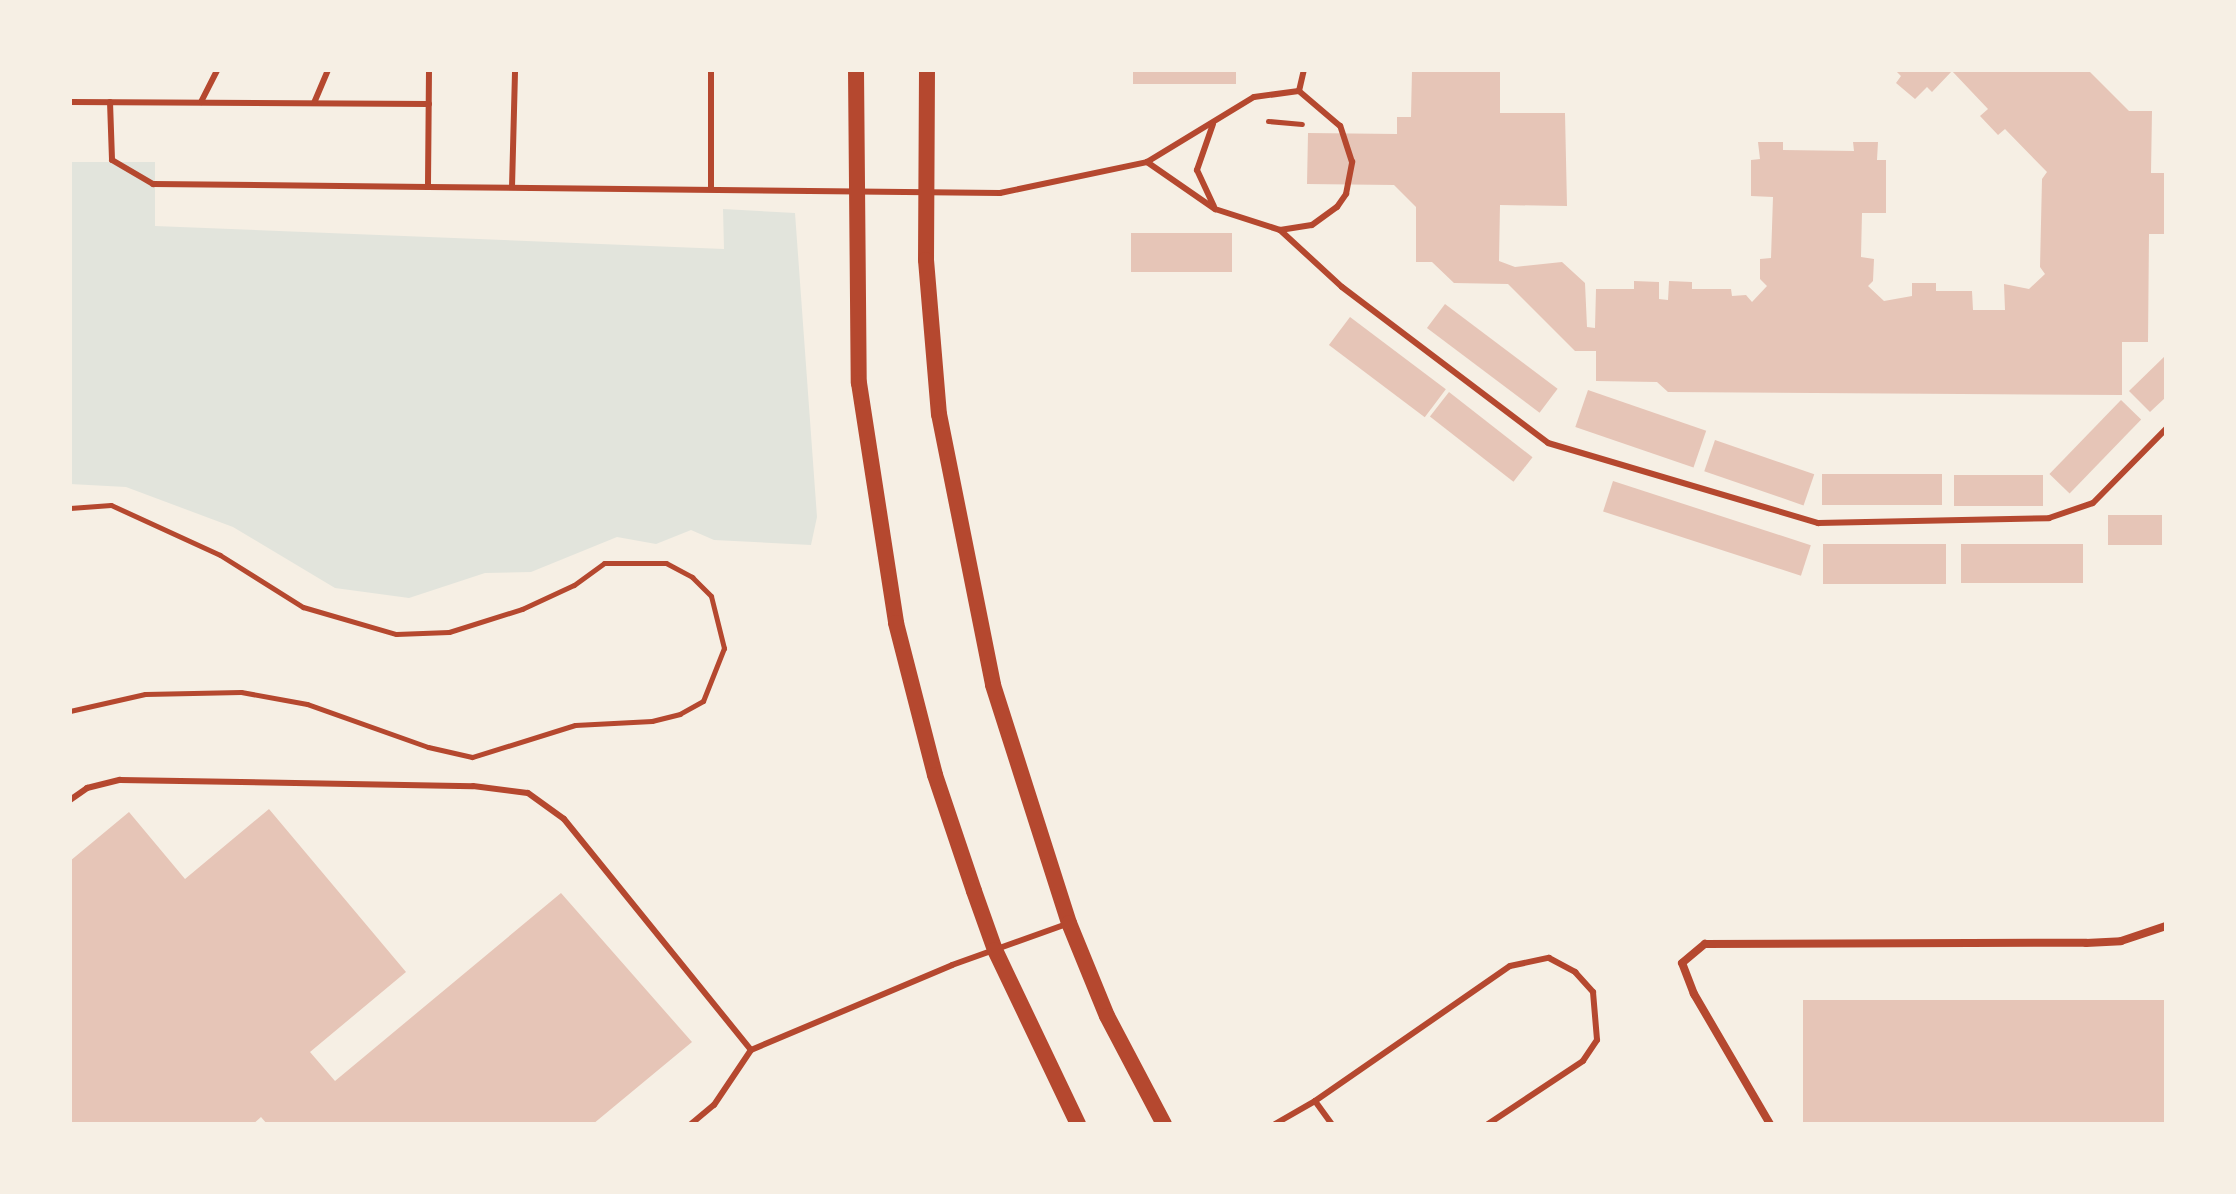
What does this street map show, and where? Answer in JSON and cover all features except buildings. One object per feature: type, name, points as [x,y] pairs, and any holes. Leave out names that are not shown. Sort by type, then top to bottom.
[{"type":"main road","points":[[856,70],[859,383],[896,623],[935,775],[995,950],[1078,1124]]},
{"type":"main road","points":[[927,70],[926,260],[939,414],[993,685],[1069,923],[1107,1016],[1164,1124]]},
{"type":"street","points":[[1770,1124],[1694,994],[1682,963],[1705,944],[2086,943],[2121,941],[2166,926]]},
{"type":"lane","points":[[201,102],[217,70]]},
{"type":"lane","points":[[314,103],[328,70]]},
{"type":"lane","points":[[428,187],[429,70]]},
{"type":"lane","points":[[512,187],[515,70]]},
{"type":"lane","points":[[711,70],[711,188]]},
{"type":"lane","points":[[1299,91],[1304,70]]},
{"type":"lane","points":[[110,102],[112,160],[153,184],[1000,193],[1147,162],[1254,97],[1299,91],[1340,126],[1352,162],[1346,194],[1337,207],[1312,225],[1280,230]]},
{"type":"lane","points":[[70,102],[429,104]]},
{"type":"lane","points":[[1214,121],[1202,144],[1197,170],[1215,209]]},
{"type":"lane","points":[[1147,162],[1215,209],[1280,230],[1342,287],[1548,443],[1818,523],[2049,518],[2093,503],[2166,429]]},
{"type":"lane","points":[[70,800],[87,788],[120,780],[473,786],[528,793],[564,819],[751,1050]]},
{"type":"lane","points":[[691,1124],[714,1105],[751,1050],[1069,923]]},
{"type":"lane","points":[[1275,1124],[1315,1101],[1510,966],[1549,958],[1575,972],[1593,992],[1597,1040],[1583,1061],[1488,1124]]},
{"type":"lane","points":[[1315,1101],[1332,1124]]},
{"type":"path","points":[[1268,121],[1306,126]]},
{"type":"path","points":[[70,508],[111,505],[220,555],[303,607],[396,634],[449,632],[522,609],[574,585],[604,563],[666,563],[711,596],[724,648],[703,701],[680,714],[652,721],[575,725],[472,757],[428,747],[307,704],[241,692],[145,694],[70,711]]},
{"type":"shaded area","points":[[70,162],[155,162],[155,226],[724,249],[723,209],[795,213],[817,517],[811,545],[714,540],[691,530],[656,544],[617,537],[531,572],[485,573],[409,598],[335,588],[233,527],[126,487],[70,484]]}]
